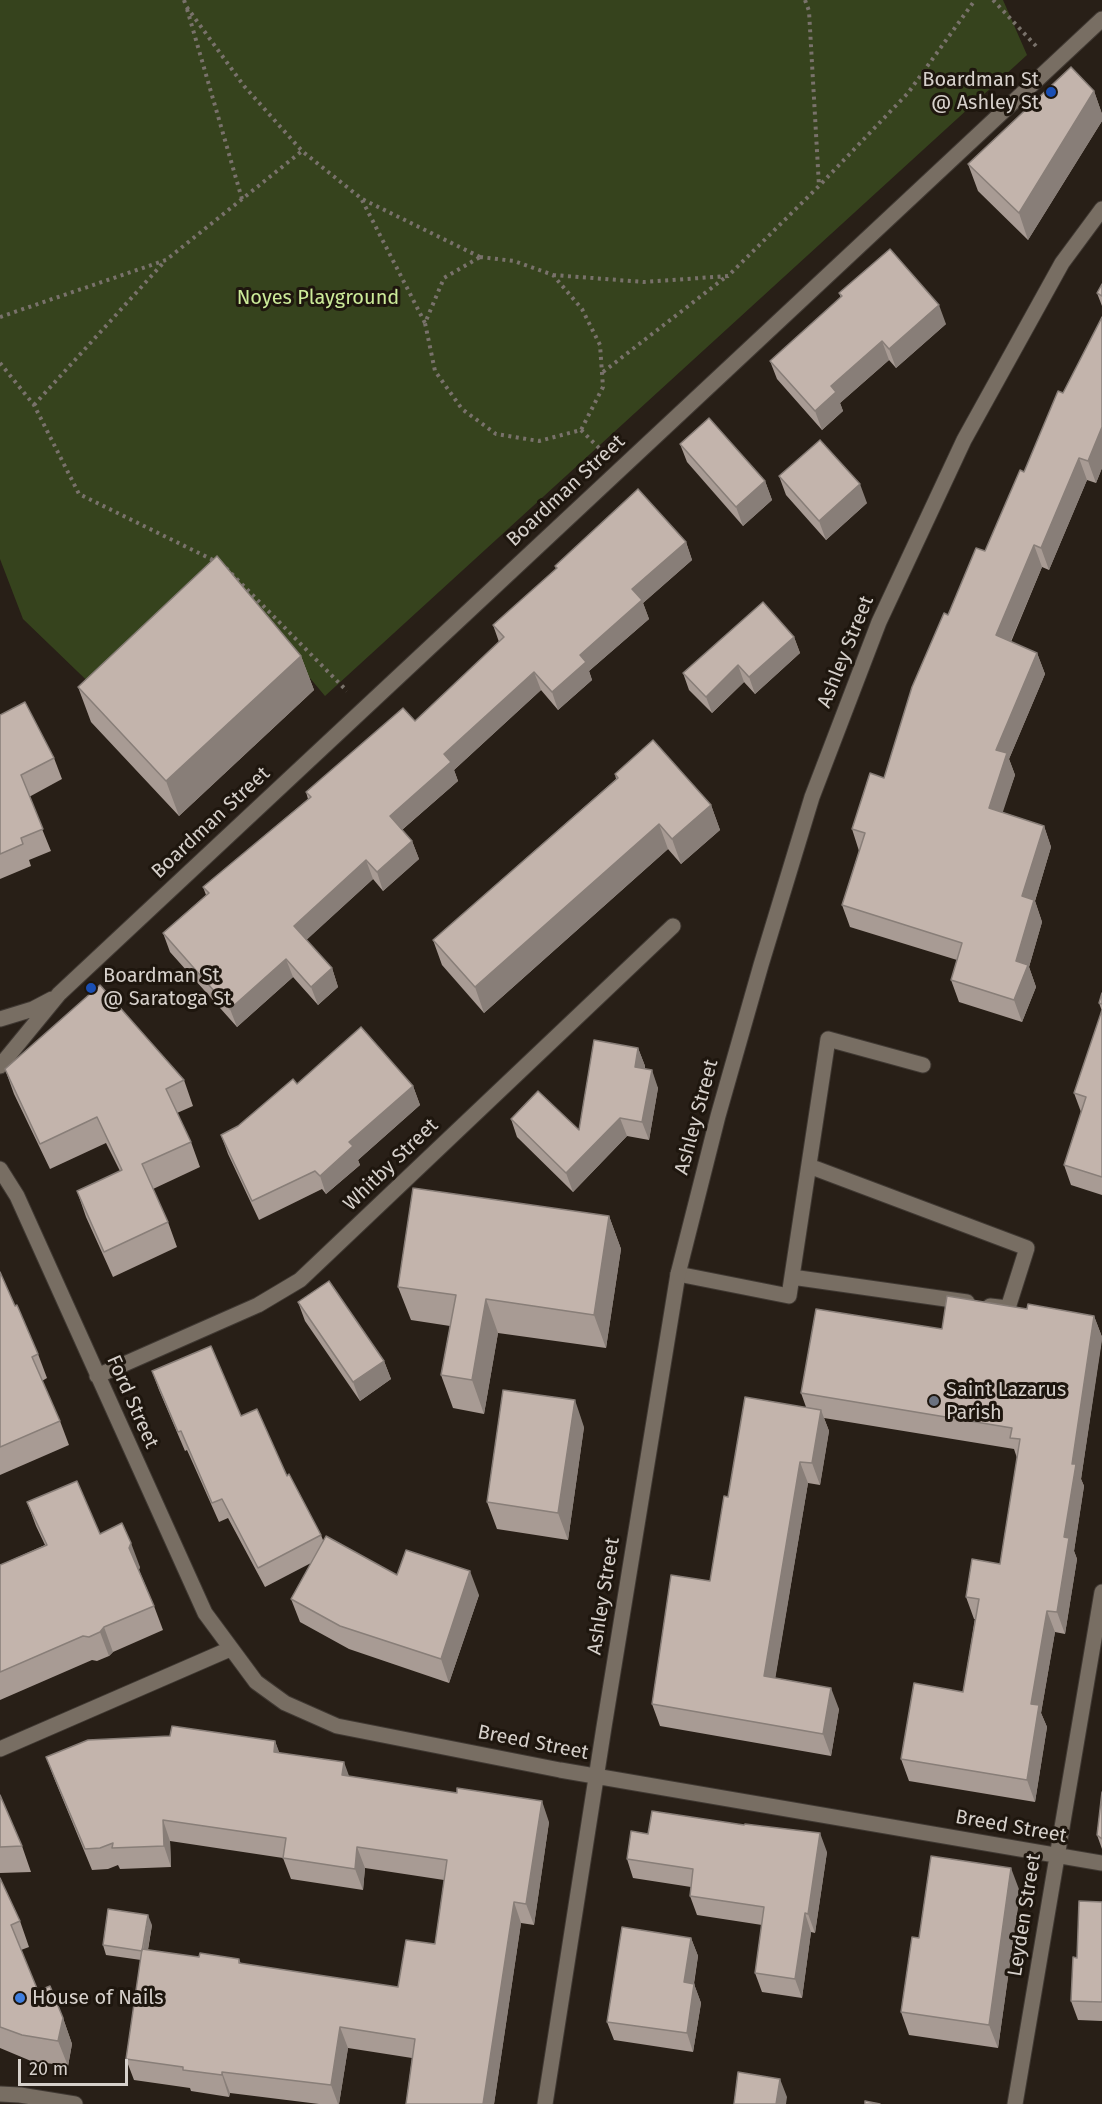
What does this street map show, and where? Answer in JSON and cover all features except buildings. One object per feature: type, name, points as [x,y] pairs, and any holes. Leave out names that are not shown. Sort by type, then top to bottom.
[{"type":"street","name":"Boardman Street","points":[[0,1066],[59,994],[1102,19]]},
{"type":"street","name":"Ashley Street","points":[[545,2104],[678,1274],[718,1116],[788,876],[812,797],[879,622],[964,440],[1062,263],[1102,209]]},
{"type":"street","name":"Whitby Street","points":[[97,1376],[258,1305],[300,1280],[674,926]]},
{"type":"street","name":"Boardman Street","points":[[0,1019],[33,1009],[59,994]]},
{"type":"street","points":[[678,1274],[789,1296],[828,1039],[923,1065]]},
{"type":"street","points":[[792,1277],[1008,1308],[1027,1248],[808,1166]]},
{"type":"street","name":"Ford Street","points":[[0,1169],[17,1196],[191,1585],[205,1613],[230,1649]]},
{"type":"street","name":"Leyden Street","points":[[1015,2104],[1102,1592]]},
{"type":"street","points":[[0,1749],[230,1649]]},
{"type":"street","name":"Breed Street","points":[[230,1649],[255,1682],[285,1703],[337,1726],[597,1777],[1102,1863]]},
{"type":"street","points":[[0,2094],[75,2104]]},
{"type":"path","points":[[184,0],[242,199]]},
{"type":"path","points":[[805,0],[809,11],[819,186]]},
{"type":"path","points":[[602,373],[728,276],[819,186],[908,93],[975,0]]},
{"type":"path","points":[[993,0],[1053,64]]},
{"type":"path","points":[[186,6],[244,86],[302,151],[362,199],[480,257],[514,261],[553,275],[644,282],[728,276]]},
{"type":"path","points":[[34,405],[166,260],[302,151]]},
{"type":"path","points":[[362,199],[425,323],[435,371],[462,409],[496,434],[539,441],[581,430],[603,387],[600,345],[582,309],[553,275]]},
{"type":"path","points":[[425,323],[444,278],[480,257]]},
{"type":"path","points":[[0,317],[166,260]]},
{"type":"path","points":[[0,363],[34,405],[79,494],[225,566],[364,708]]},
{"type":"green space","name":"Noyes Playground","points":[[0,0],[1003,0],[1027,55],[325,696],[231,584],[105,698],[23,619],[0,559]]},
{"type":"place","name":"Boardman St @ Ashley St","points":[[1051,92]]},
{"type":"place","name":"Boardman St @ Saratoga St","points":[[91,988]]},
{"type":"place","name":"Saint Lazarus Parish","points":[[934,1401]]},
{"type":"place","name":"House of Nails","points":[[20,1998]]}]
